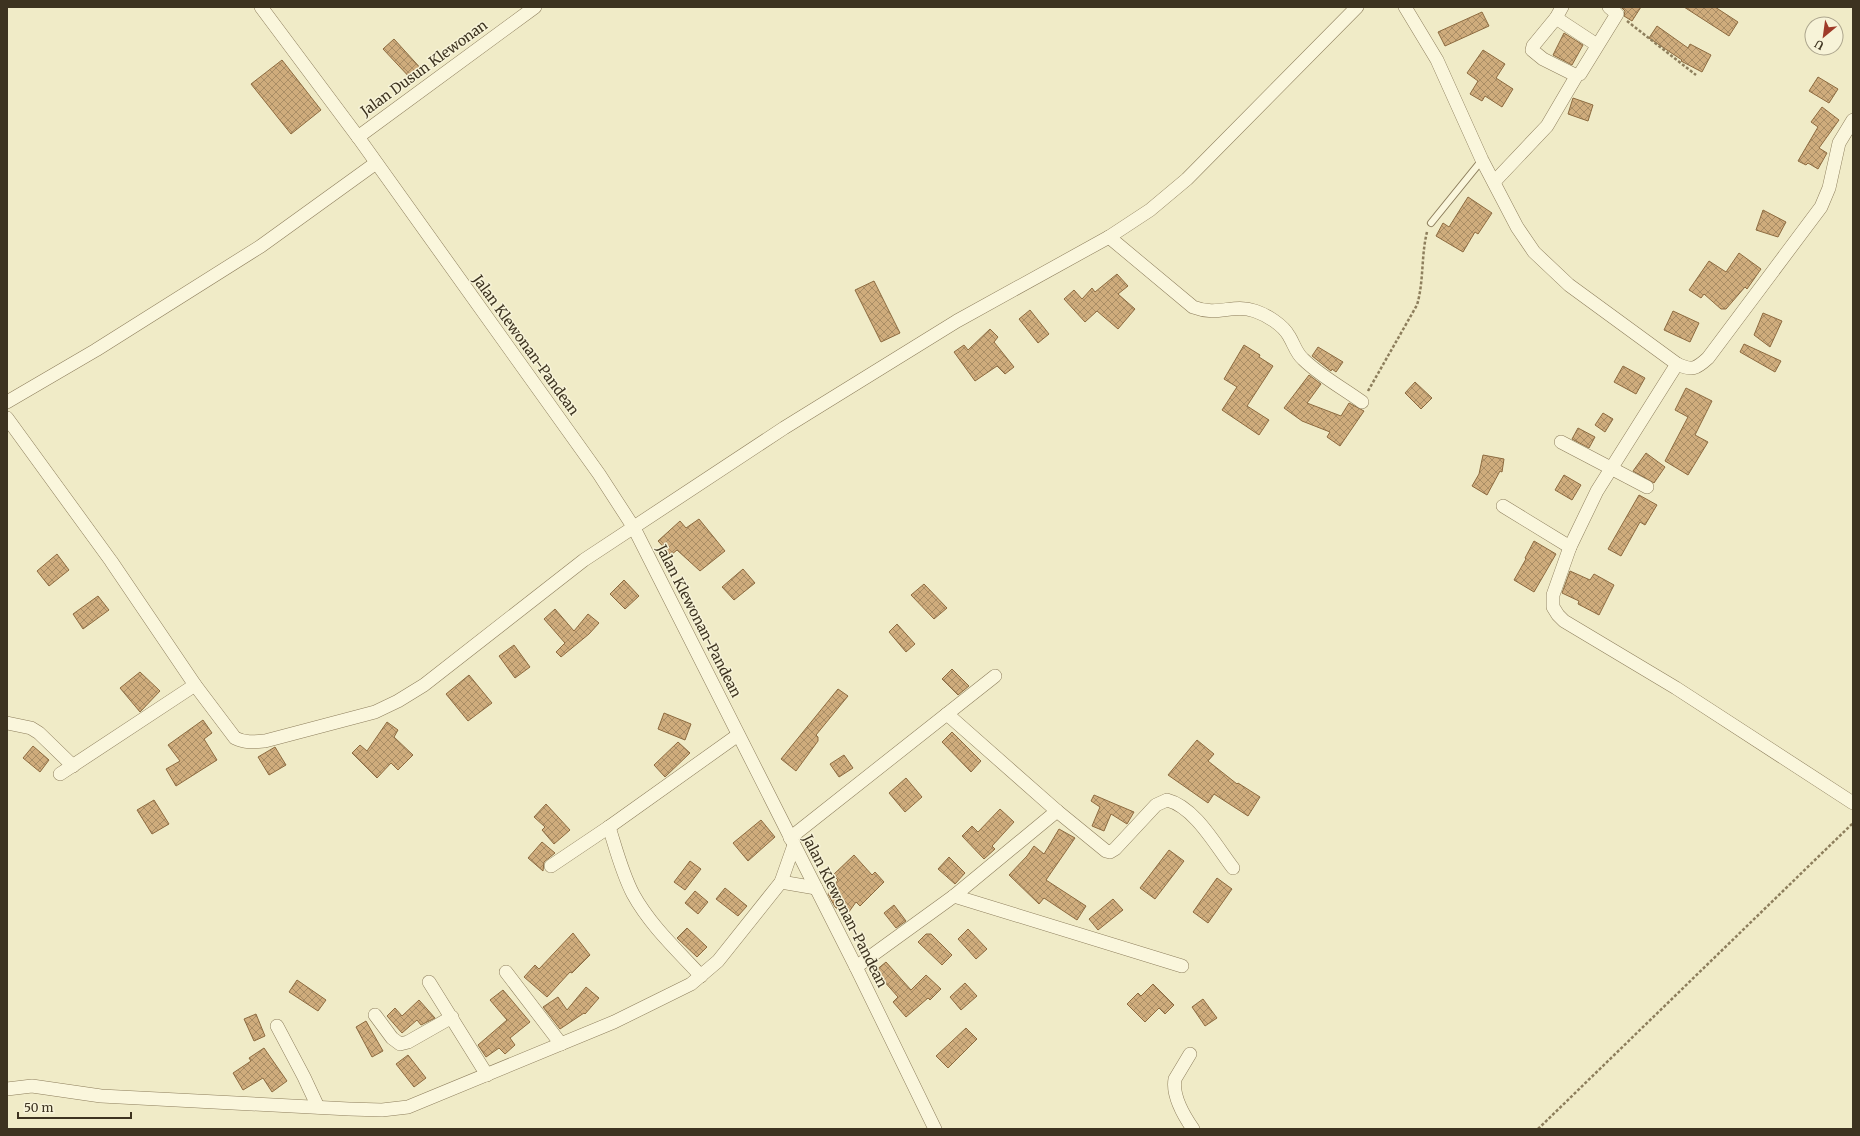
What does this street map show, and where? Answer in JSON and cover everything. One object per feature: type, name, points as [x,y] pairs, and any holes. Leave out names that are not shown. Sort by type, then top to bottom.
[{"type":"street","points":[[261,7],[358,137]]},
{"type":"street","name":"Jalan Dusun Klewonan","points":[[376,164],[358,137],[535,7]]},
{"type":"street","points":[[7,418],[111,561],[196,685],[235,738],[246,742],[265,741],[285,737],[375,712],[398,701],[424,684],[584,560],[784,428],[957,321],[1109,237],[1150,210],[1187,179],[1357,7]]},
{"type":"street","points":[[1405,7],[1437,60],[1482,160],[1517,227],[1534,252],[1569,285],[1677,364],[1687,369],[1694,369],[1708,358],[1821,207],[1830,188],[1839,143],[1853,120]]},
{"type":"street","points":[[1494,182],[1547,126],[1577,75],[1580,74],[1597,45],[1613,10]]},
{"type":"street","points":[[1577,75],[1573,75],[1543,59],[1532,50],[1533,46],[1559,12],[1597,45]]},
{"type":"street","points":[[7,402],[96,350],[261,246],[376,164]]},
{"type":"street","name":"Jalan Klewonan-Pandean","points":[[376,164],[595,468],[634,528],[856,967],[935,1129]]},
{"type":"street","points":[[1109,237],[1193,307],[1204,311],[1214,312],[1242,308],[1256,311],[1272,320],[1289,334],[1295,349],[1304,360],[1362,402]]},
{"type":"street","points":[[1677,364],[1597,491],[1570,547],[1553,595],[1553,607],[1564,622],[1676,688],[1853,803]]},
{"type":"street","points":[[1561,442],[1647,488]]},
{"type":"street","points":[[1503,506],[1570,547]]},
{"type":"street","points":[[7,1089],[32,1086],[101,1096],[318,1107],[396,1109],[408,1107],[614,1022],[683,988],[701,976],[728,948],[781,882],[792,842],[995,676]]},
{"type":"street","points":[[60,774],[196,685]]},
{"type":"street","points":[[947,714],[1102,849],[1110,852],[1115,849],[1156,805],[1166,800],[1192,814],[1234,868]]},
{"type":"street","points":[[7,723],[31,728],[40,733],[73,766]]},
{"type":"street","points":[[551,866],[609,827],[738,735]]},
{"type":"street","points":[[856,967],[954,896],[1057,811]]},
{"type":"street","points":[[609,827],[626,878],[645,913],[701,976]]},
{"type":"street","points":[[781,882],[816,888]]},
{"type":"street","points":[[954,896],[1182,966]]},
{"type":"street","points":[[506,972],[561,1044]]},
{"type":"street","points":[[429,982],[452,1017],[486,1075]]},
{"type":"street","points":[[375,1015],[392,1038],[400,1044],[408,1042],[452,1017]]},
{"type":"street","points":[[277,1026],[318,1107]]},
{"type":"street","points":[[1190,1054],[1174,1083],[1178,1099],[1193,1129]]},
{"type":"lane","points":[[1431,223],[1482,160]]},
{"type":"path","points":[[1613,10],[1696,75]]},
{"type":"path","points":[[1362,402],[1417,305],[1420,294],[1424,244],[1431,223]]},
{"type":"path","points":[[1538,1129],[1853,823]]},
{"type":"building","points":[[1621,7],[1641,7],[1632,21],[1624,16],[1625,11]]},
{"type":"building","points":[[1684,7],[1715,7],[1738,22],[1729,36]]},
{"type":"building","points":[[1482,12],[1489,26],[1445,46],[1438,32]]},
{"type":"building","points":[[1657,26],[1688,48],[1690,44],[1711,55],[1702,72],[1681,61],[1682,60],[1649,38]]},
{"type":"building","points":[[1564,33],[1583,45],[1572,65],[1553,55]]},
{"type":"building","points":[[394,39],[424,72],[413,81],[383,49]]},
{"type":"building","points":[[1483,50],[1505,64],[1496,78],[1513,89],[1502,107],[1485,96],[1482,101],[1470,94],[1478,81],[1467,73]]},
{"type":"building","points":[[282,60],[321,110],[291,134],[251,84]]},
{"type":"building","points":[[1818,77],[1838,89],[1829,103],[1809,91]]},
{"type":"building","points":[[1573,98],[1593,105],[1588,121],[1568,114]]},
{"type":"building","points":[[1822,107],[1839,120],[1819,148],[1827,153],[1818,169],[1808,163],[1806,165],[1798,161],[1818,127],[1811,122]]},
{"type":"building","points":[[1468,197],[1492,213],[1478,234],[1475,232],[1463,252],[1436,236],[1443,223],[1449,227]]},
{"type":"building","points":[[1763,210],[1786,222],[1778,237],[1756,230]]},
{"type":"building","points":[[1739,253],[1761,269],[1747,289],[1745,287],[1726,309],[1721,309],[1704,294],[1701,298],[1689,290],[1709,261],[1726,272]]},
{"type":"building","points":[[1117,274],[1128,286],[1118,294],[1135,309],[1118,329],[1097,311],[1085,322],[1064,299],[1074,290],[1082,299],[1092,288],[1095,292]]},
{"type":"building","points":[[874,281],[900,333],[881,342],[855,290]]},
{"type":"building","points":[[1030,310],[1049,334],[1038,343],[1019,319]]},
{"type":"building","points":[[1673,311],[1699,323],[1690,342],[1664,330]]},
{"type":"building","points":[[1763,313],[1782,321],[1770,347],[1754,335]]},
{"type":"building","points":[[990,329],[998,337],[994,342],[1014,367],[1005,374],[997,366],[975,381],[954,352],[964,345],[968,350]]},
{"type":"building","points":[[1744,344],[1781,361],[1775,372],[1740,352]]},
{"type":"building","points":[[1244,345],[1260,355],[1259,357],[1273,366],[1247,406],[1269,420],[1259,435],[1222,410],[1237,387],[1224,379]]},
{"type":"building","points":[[1318,347],[1343,362],[1336,372],[1332,369],[1331,371],[1312,356]]},
{"type":"building","points":[[1623,366],[1645,378],[1636,394],[1614,382]]},
{"type":"building","points":[[1309,375],[1321,384],[1307,403],[1341,416],[1349,403],[1364,411],[1340,446],[1327,437],[1330,432],[1302,421],[1284,408]]},
{"type":"building","points":[[1415,382],[1432,398],[1421,409],[1405,393]]},
{"type":"building","points":[[1686,388],[1712,401],[1695,435],[1708,442],[1688,475],[1665,461],[1688,417],[1675,410]]},
{"type":"building","points":[[1603,413],[1613,419],[1605,432],[1595,425]]},
{"type":"building","points":[[1578,428],[1595,437],[1589,448],[1572,439]]},
{"type":"building","points":[[1646,453],[1665,467],[1654,483],[1633,471]]},
{"type":"building","points":[[1483,455],[1504,459],[1502,472],[1500,471],[1487,495],[1472,486],[1479,474]]},
{"type":"building","points":[[1564,475],[1581,485],[1572,500],[1555,490]]},
{"type":"building","points":[[1639,495],[1657,505],[1645,525],[1640,522],[1621,556],[1608,549]]},
{"type":"building","points":[[699,519],[725,551],[700,571],[677,550],[671,555],[658,541],[680,521],[686,528]]},
{"type":"building","points":[[1534,541],[1556,554],[1534,592],[1514,580]]},
{"type":"building","points":[[57,554],[69,570],[49,586],[37,571]]},
{"type":"building","points":[[743,569],[755,583],[734,600],[722,587]]},
{"type":"building","points":[[1570,571],[1590,580],[1594,574],[1614,585],[1599,615],[1578,604],[1579,601],[1562,593]]},
{"type":"building","points":[[624,580],[639,596],[625,609],[610,594]]},
{"type":"building","points":[[924,584],[947,608],[934,619],[911,595]]},
{"type":"building","points":[[98,596],[109,610],[83,629],[73,614]]},
{"type":"building","points":[[555,609],[574,631],[588,614],[599,623],[589,634],[561,657],[556,652],[565,643],[544,619]]},
{"type":"building","points":[[897,624],[915,644],[906,652],[889,632]]},
{"type":"building","points":[[514,645],[530,667],[515,678],[499,656]]},
{"type":"building","points":[[952,669],[969,686],[958,695],[942,679]]},
{"type":"building","points":[[140,672],[160,691],[140,712],[120,688]]},
{"type":"building","points":[[469,675],[492,703],[468,721],[446,694]]},
{"type":"building","points":[[838,689],[848,696],[816,735],[818,737],[818,741],[796,771],[781,759]]},
{"type":"building","points":[[664,713],[691,724],[685,740],[658,729]]},
{"type":"building","points":[[203,720],[212,733],[204,739],[217,760],[176,786],[166,769],[180,761],[168,745]]},
{"type":"building","points":[[387,722],[398,730],[394,737],[413,755],[398,770],[391,763],[377,778],[352,753],[360,745],[367,751]]},
{"type":"building","points":[[952,732],[981,761],[971,772],[942,742]]},
{"type":"building","points":[[1197,740],[1214,754],[1208,761],[1237,784],[1238,783],[1260,797],[1248,816],[1214,794],[1208,803],[1168,775]]},
{"type":"building","points":[[678,742],[690,753],[665,777],[654,765]]},
{"type":"building","points":[[33,746],[49,760],[40,772],[23,758]]},
{"type":"building","points":[[275,747],[286,765],[269,775],[258,757]]},
{"type":"building","points":[[844,755],[853,768],[839,777],[830,764]]},
{"type":"building","points":[[906,778],[922,797],[905,812],[889,793]]},
{"type":"building","points":[[1094,795],[1134,812],[1127,824],[1111,814],[1104,831],[1092,826],[1100,807],[1091,801]]},
{"type":"building","points":[[154,800],[169,824],[152,834],[137,810]]},
{"type":"building","points":[[546,804],[570,830],[554,844],[542,830],[545,827],[534,817]]},
{"type":"building","points":[[1000,809],[1014,822],[992,846],[995,849],[984,859],[962,836],[972,826],[978,832]]},
{"type":"building","points":[[761,820],[775,837],[748,861],[733,843]]},
{"type":"building","points":[[1059,829],[1075,838],[1046,880],[1086,906],[1077,920],[1044,898],[1039,904],[1009,875],[1027,856],[1034,846],[1044,854]]},
{"type":"building","points":[[542,842],[555,853],[544,862],[543,871],[528,858]]},
{"type":"building","points":[[1169,850],[1184,861],[1155,899],[1140,888]]},
{"type":"building","points":[[854,855],[872,875],[875,872],[884,882],[860,906],[856,902],[846,916],[835,907],[828,894],[838,880],[833,875]]},
{"type":"building","points":[[949,857],[965,873],[955,884],[938,869]]},
{"type":"building","points":[[690,861],[701,869],[685,890],[674,882]]},
{"type":"building","points":[[1217,878],[1232,889],[1208,923],[1193,912]]},
{"type":"building","points":[[725,888],[747,906],[738,916],[716,899]]},
{"type":"building","points":[[695,891],[708,902],[698,914],[685,903]]},
{"type":"building","points":[[1113,899],[1123,910],[1098,930],[1089,919]]},
{"type":"building","points":[[894,905],[906,921],[896,928],[884,913]]},
{"type":"building","points":[[687,928],[707,947],[697,957],[677,938]]},
{"type":"building","points":[[968,929],[987,949],[976,959],[958,939]]},
{"type":"building","points":[[573,933],[590,955],[572,973],[570,972],[547,997],[524,977],[535,965],[539,969]]},
{"type":"building","points":[[926,934],[931,934],[952,955],[942,965],[918,942]]},
{"type":"building","points":[[886,962],[911,990],[926,975],[941,989],[930,1000],[928,998],[906,1017],[893,1002],[898,997],[875,971]]},
{"type":"building","points":[[297,980],[326,1000],[318,1011],[289,992]]},
{"type":"building","points":[[965,983],[977,996],[961,1010],[950,997]]},
{"type":"building","points":[[1153,984],[1174,1005],[1165,1014],[1159,1008],[1145,1022],[1127,1004],[1138,993],[1141,996]]},
{"type":"building","points":[[586,987],[599,998],[585,1014],[584,1013],[560,1029],[543,1007],[558,997],[567,1010]]},
{"type":"building","points":[[503,990],[530,1022],[510,1038],[515,1045],[505,1054],[499,1048],[486,1057],[478,1045],[507,1020],[490,1000]]},
{"type":"building","points":[[1203,999],[1217,1018],[1205,1026],[1192,1007]]},
{"type":"building","points":[[419,1000],[435,1018],[421,1025],[417,1020],[402,1033],[387,1016],[395,1008],[402,1016]]},
{"type":"building","points":[[256,1014],[265,1036],[254,1041],[244,1019]]},
{"type":"building","points":[[366,1021],[383,1051],[372,1057],[356,1027]]},
{"type":"building","points":[[966,1028],[977,1039],[948,1068],[936,1056]]},
{"type":"building","points":[[264,1048],[287,1081],[272,1092],[263,1078],[243,1090],[233,1073],[251,1061],[249,1058]]},
{"type":"building","points":[[408,1055],[426,1078],[414,1087],[396,1064]]}]
